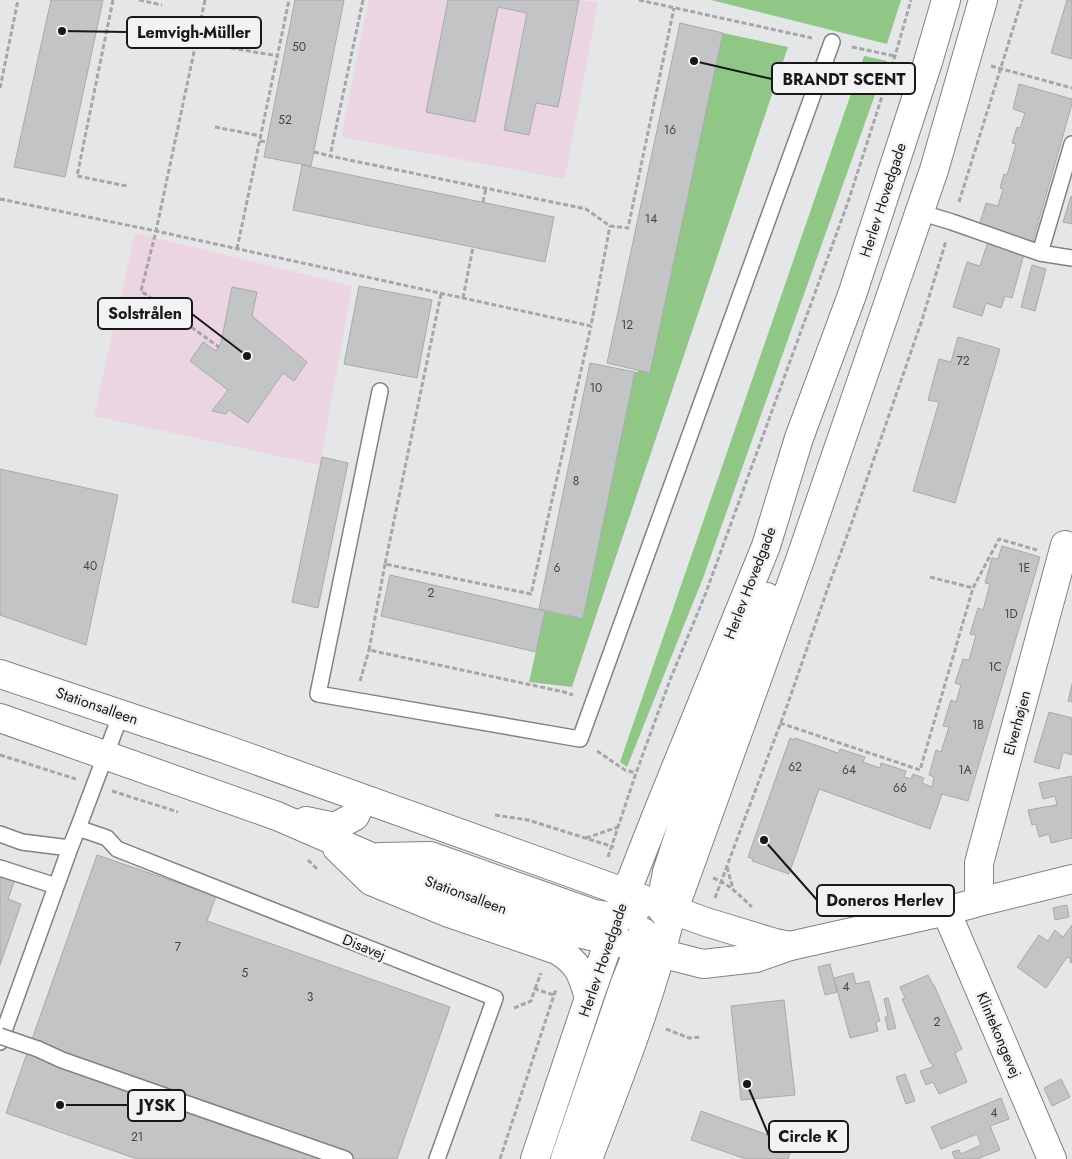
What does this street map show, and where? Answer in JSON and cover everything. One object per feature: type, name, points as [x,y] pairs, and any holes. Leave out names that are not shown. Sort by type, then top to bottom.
[{"type":"main road","name":"Herlev Hovedgade","points":[[588,1159],[631,1045],[647,920],[657,814],[766,546],[800,438],[852,295],[928,62],[946,0]]},
{"type":"main road","name":"Herlev Hovedgade","points":[[535,1159],[589,998],[647,920],[684,881],[801,557],[934,170],[984,0]]},
{"type":"main road","points":[[565,1159],[647,920],[663,893],[667,872],[683,823],[802,500],[800,438]]},
{"type":"main road","name":"Elverhøjen","points":[[979,902],[979,863],[1063,551]]},
{"type":"main road","name":"Stationsalleen","points":[[0,674],[121,714],[363,799],[647,920]]},
{"type":"main road","name":"Stationsalleen","points":[[0,718],[277,816],[443,888],[578,933],[647,920]]},
{"type":"main road","name":"Stationsalleen","points":[[277,816],[335,827],[355,816],[363,799]]},
{"type":"main road","points":[[326,837],[371,881],[449,913],[556,950],[569,957],[579,969],[589,998]]},
{"type":"main road","points":[[647,920],[691,961],[703,964],[756,958],[783,944],[946,911],[1072,879]]},
{"type":"main road","name":"Klintekongevej","points":[[946,911],[1052,1159]]},
{"type":"main road","points":[[647,920],[706,922],[783,944]]},
{"type":"lane","points":[[380,391],[318,694],[580,739],[832,42]]},
{"type":"lane","points":[[1040,253],[1072,144]]},
{"type":"lane","points":[[919,212],[1040,253],[1072,258]]},
{"type":"lane","points":[[0,1042],[121,714]]},
{"type":"lane","name":"Disavej","points":[[78,828],[107,838],[117,849],[495,998],[437,1159]]},
{"type":"lane","points":[[0,834],[22,842],[70,848]]},
{"type":"lane","points":[[0,868],[56,886]]},
{"type":"lane","points":[[0,1036],[62,1060],[344,1159]]},
{"type":"path","points":[[0,88],[18,0]]},
{"type":"path","points":[[113,0],[77,176],[127,186]]},
{"type":"path","points":[[139,0],[162,6]]},
{"type":"path","points":[[205,0],[156,231],[141,291],[219,347]]},
{"type":"path","points":[[237,249],[290,0]]},
{"type":"path","points":[[330,156],[363,0]]},
{"type":"path","points":[[639,0],[895,56]]},
{"type":"path","points":[[612,846],[670,680],[705,595],[848,202],[895,56],[910,0]]},
{"type":"path","points":[[721,880],[780,723],[915,339],[1022,0]]},
{"type":"path","points":[[314,152],[586,209],[610,226],[628,228],[674,8]]},
{"type":"path","points":[[231,48],[278,56]]},
{"type":"path","points":[[966,59],[1072,88]]},
{"type":"path","points":[[216,127],[261,136]]},
{"type":"path","points":[[260,141],[267,142]]},
{"type":"path","points":[[483,202],[486,188]]},
{"type":"path","points":[[0,199],[591,326]]},
{"type":"path","points":[[385,564],[531,594],[591,326],[610,226]]},
{"type":"path","points":[[463,298],[474,247]]},
{"type":"path","points":[[355,700],[369,650],[441,294]]},
{"type":"path","points":[[780,723],[920,770],[973,588],[999,539],[1063,551]]},
{"type":"path","points":[[930,577],[973,588]]},
{"type":"path","points":[[369,650],[564,692],[593,701]]},
{"type":"path","points":[[580,739],[625,770],[636,773]]},
{"type":"path","points":[[0,755],[187,815]]},
{"type":"path","points":[[586,838],[618,827]]},
{"type":"path","points":[[305,858],[324,876]]},
{"type":"path","points":[[727,867],[733,890]]},
{"type":"path","points":[[488,1017],[531,1001],[543,967]]},
{"type":"path","points":[[500,1159],[559,981]]},
{"type":"path","points":[[535,989],[554,995]]},
{"type":"path","points":[[666,1028],[689,1038],[701,1037]]},
{"type":"shaded area","points":[[369,0],[583,0],[598,3],[565,179],[341,137]]},
{"type":"shaded area","points":[[135,233],[352,286],[320,465],[94,416]]},
{"type":"green space","points":[[711,0],[901,0],[887,44]]},
{"type":"green space","points":[[723,33],[788,47],[572,687],[529,682],[545,611],[583,619],[635,372],[650,372]]},
{"type":"green space","points":[[864,56],[887,61],[703,578],[627,767],[620,762]]},
{"type":"building","points":[[51,0],[103,0],[65,177],[14,167]]},
{"type":"building","points":[[295,0],[344,0],[311,166],[264,157]]},
{"type":"building","points":[[448,0],[579,0],[558,107],[536,103],[529,135],[504,130],[527,13],[498,7],[475,122],[426,112]]},
{"type":"building","points":[[1067,0],[1072,0],[1072,59],[1051,53]]},
{"type":"building","points":[[680,23],[723,33],[650,373],[607,363]]},
{"type":"building","points":[[1019,84],[1072,99],[1032,244],[978,229],[986,203],[998,206],[1003,189],[1000,188],[1004,174],[1007,175],[1016,144],[1012,143],[1017,127],[1020,128],[1025,113],[1013,109]]},
{"type":"building","points":[[302,165],[554,217],[545,262],[293,210]]},
{"type":"building","points":[[1072,197],[1072,224],[1063,222]]},
{"type":"building","points":[[988,242],[1024,254],[1012,298],[1005,296],[1001,308],[986,303],[982,316],[953,307],[967,262],[980,266]]},
{"type":"building","points":[[1032,265],[1046,269],[1035,311],[1021,307]]},
{"type":"building","points":[[359,286],[432,300],[417,378],[344,364]]},
{"type":"building","points":[[232,287],[257,292],[252,316],[307,362],[294,381],[283,373],[248,423],[229,410],[226,414],[212,411],[228,390],[190,361],[203,342],[216,351],[221,343]]},
{"type":"building","points":[[958,337],[1000,349],[955,503],[913,491],[939,402],[928,400],[939,359],[951,362]]},
{"type":"building","points":[[590,363],[635,372],[583,619],[539,609]]},
{"type":"building","points":[[322,457],[348,463],[318,608],[292,602]]},
{"type":"building","points":[[0,469],[118,495],[86,645],[0,615]]},
{"type":"building","points":[[1002,546],[1040,557],[968,801],[942,794],[930,829],[819,789],[789,874],[752,861],[753,859],[748,857],[790,738],[838,753],[840,749],[865,757],[863,762],[880,768],[881,763],[906,771],[904,777],[911,779],[913,774],[924,778],[922,783],[932,787],[934,777],[929,775],[936,750],[941,752],[949,727],[943,726],[951,700],[956,702],[961,685],[955,683],[963,659],[969,660],[976,635],[970,634],[978,608],[983,610],[990,584],[985,583],[992,558],[998,559]]},
{"type":"building","points":[[390,575],[545,611],[536,652],[381,616]]},
{"type":"building","points":[[1072,684],[1072,702],[1068,701]]},
{"type":"building","points":[[1049,712],[1072,718],[1072,755],[1063,752],[1059,769],[1034,762]]},
{"type":"building","points":[[1072,776],[1072,838],[1051,843],[1049,834],[1039,837],[1036,824],[1032,825],[1028,810],[1057,805],[1055,796],[1043,799],[1039,783]]},
{"type":"building","points":[[97,855],[216,896],[207,921],[450,1007],[397,1159],[137,1159],[6,1113]]},
{"type":"building","points":[[0,861],[19,868],[8,899],[21,904],[0,965]]},
{"type":"building","points":[[1067,905],[1069,917],[1055,920],[1053,908]]},
{"type":"building","points":[[1072,925],[1072,963],[1070,962],[1071,959],[1067,957],[1046,988],[1017,967],[1039,935],[1048,941],[1055,930],[1063,937]]},
{"type":"building","points":[[830,964],[837,992],[825,995],[818,967]]},
{"type":"building","points":[[853,973],[856,984],[869,981],[880,1021],[876,1022],[878,1031],[850,1038],[834,978]]},
{"type":"building","points":[[928,975],[962,1049],[955,1053],[967,1082],[939,1094],[933,1082],[926,1085],[920,1071],[933,1067],[902,999],[905,998],[900,987]]},
{"type":"building","points":[[888,998],[896,1028],[888,1030],[885,1017],[888,1017],[884,999]]},
{"type":"building","points":[[784,1000],[795,1095],[741,1100],[731,1006]]},
{"type":"building","points":[[905,1074],[915,1101],[906,1104],[896,1077]]},
{"type":"building","points":[[1061,1079],[1070,1097],[1052,1106],[1044,1088]]},
{"type":"building","points":[[1001,1098],[1009,1119],[990,1126],[1000,1150],[977,1159],[955,1159],[952,1152],[959,1150],[961,1154],[981,1145],[977,1134],[941,1149],[931,1127]]},
{"type":"building","points":[[701,1111],[793,1144],[788,1159],[746,1159],[691,1140]]},
{"type":"place","name":"Lemvigh-Müller","points":[[62,31]]},
{"type":"place","name":"BRANDT SCENT","points":[[694,61]]},
{"type":"place","name":"Solstrålen","points":[[247,356]]},
{"type":"place","name":"Doneros Herlev","points":[[764,840]]},
{"type":"place","name":"Circle K","points":[[747,1084]]},
{"type":"place","name":"JYSK","points":[[60,1105]]}]
